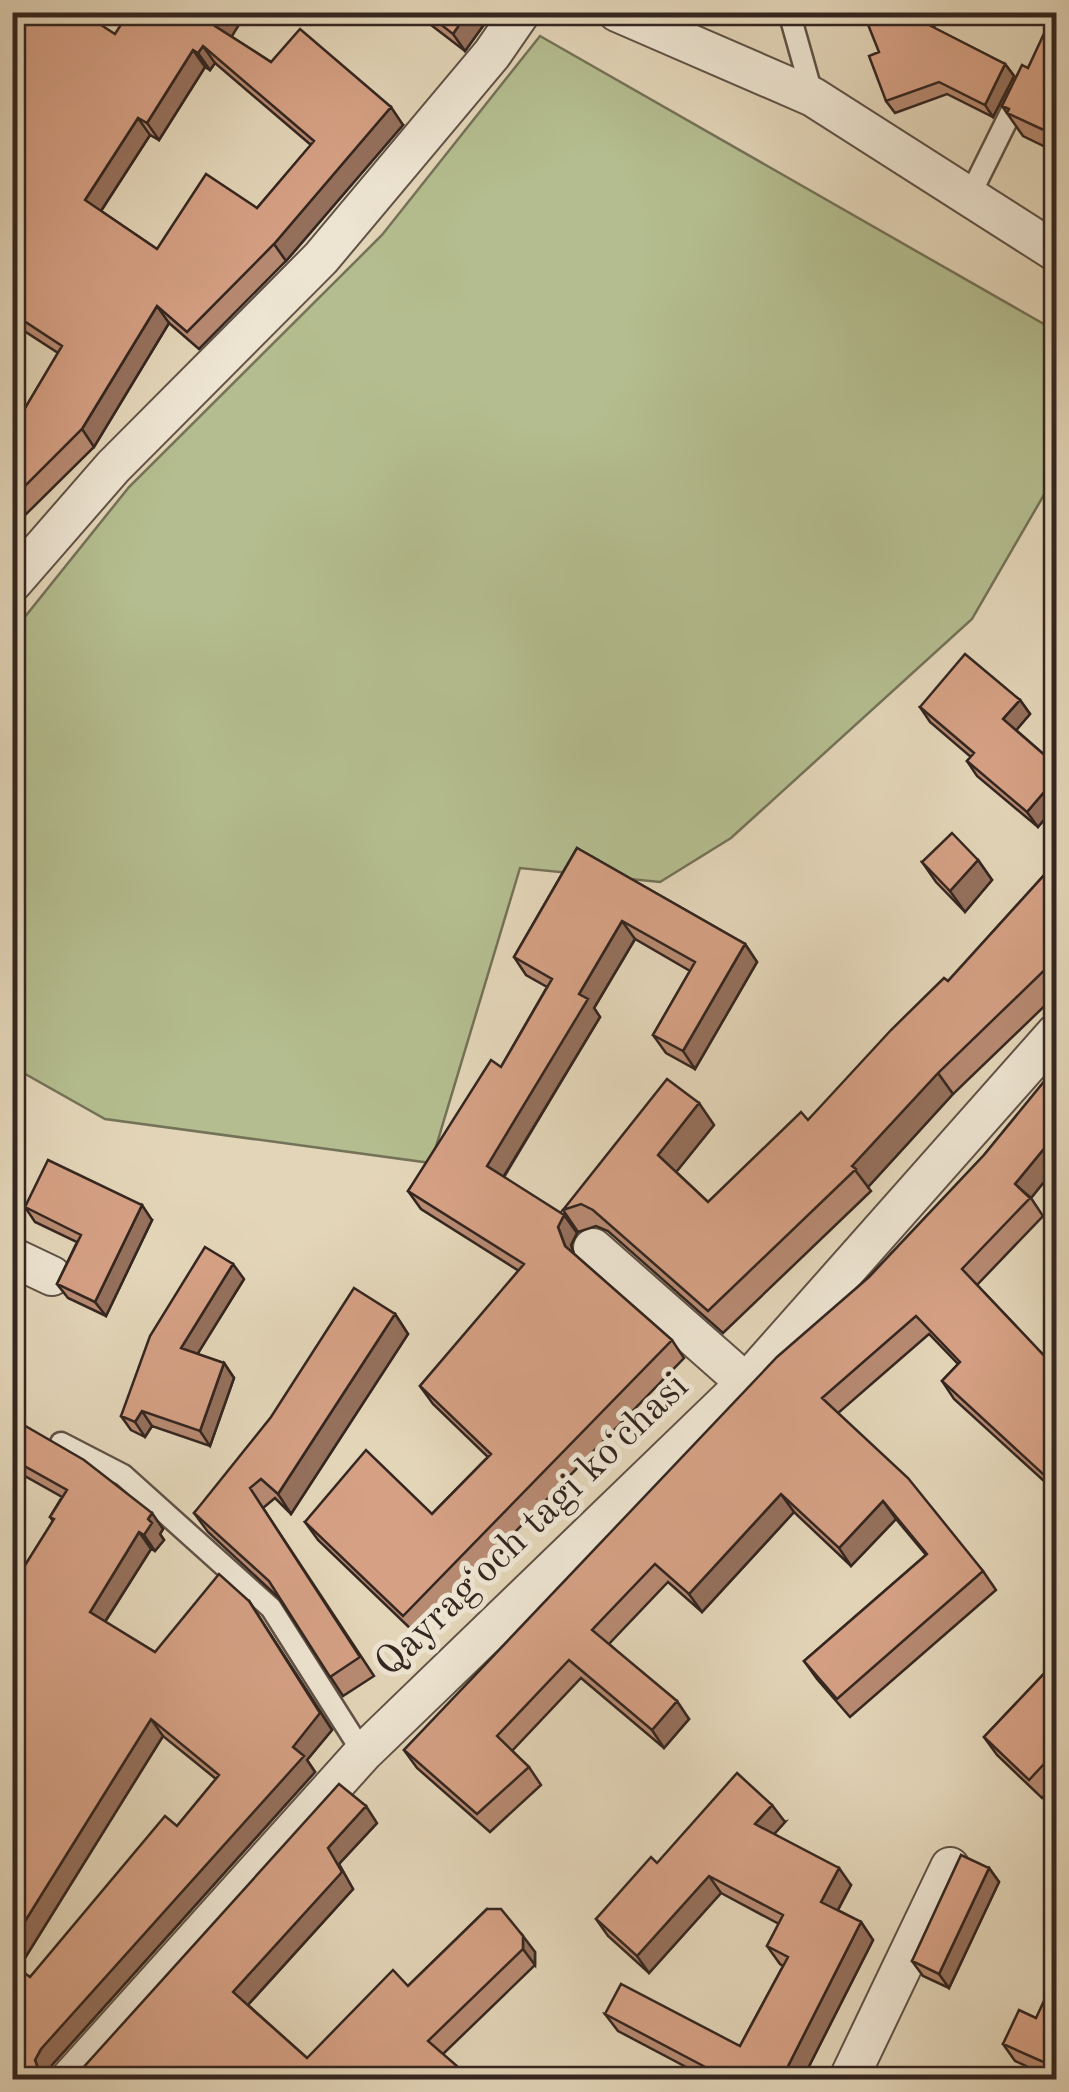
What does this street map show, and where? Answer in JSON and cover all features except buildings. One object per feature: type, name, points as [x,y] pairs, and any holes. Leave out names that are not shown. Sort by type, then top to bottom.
[{"type":"street","points":[[12,583],[113,467],[321,258],[492,54],[521,12]]},
{"type":"street","points":[[617,12],[812,98],[1056,252]]},
{"type":"street","name":"Qayragʻoch tagi koʻchasi","points":[[69,2080],[364,1753],[746,1383],[1056,1033]]},
{"type":"street","points":[[593,1248],[746,1383]]},
{"type":"street","points":[[12,1257],[52,1276]]},
{"type":"street","points":[[848,2080],[950,1867]]},
{"type":"lane","points":[[789,12],[812,98]]},
{"type":"lane","points":[[969,197],[1030,74]]},
{"type":"lane","points":[[61,1443],[123,1475],[271,1608],[364,1753]]},
{"type":"green space","points":[[540,36],[1056,331],[1056,474],[972,619],[731,838],[660,882],[520,868],[431,1163],[105,1119],[13,1067],[12,633],[129,487],[382,235]]}]
